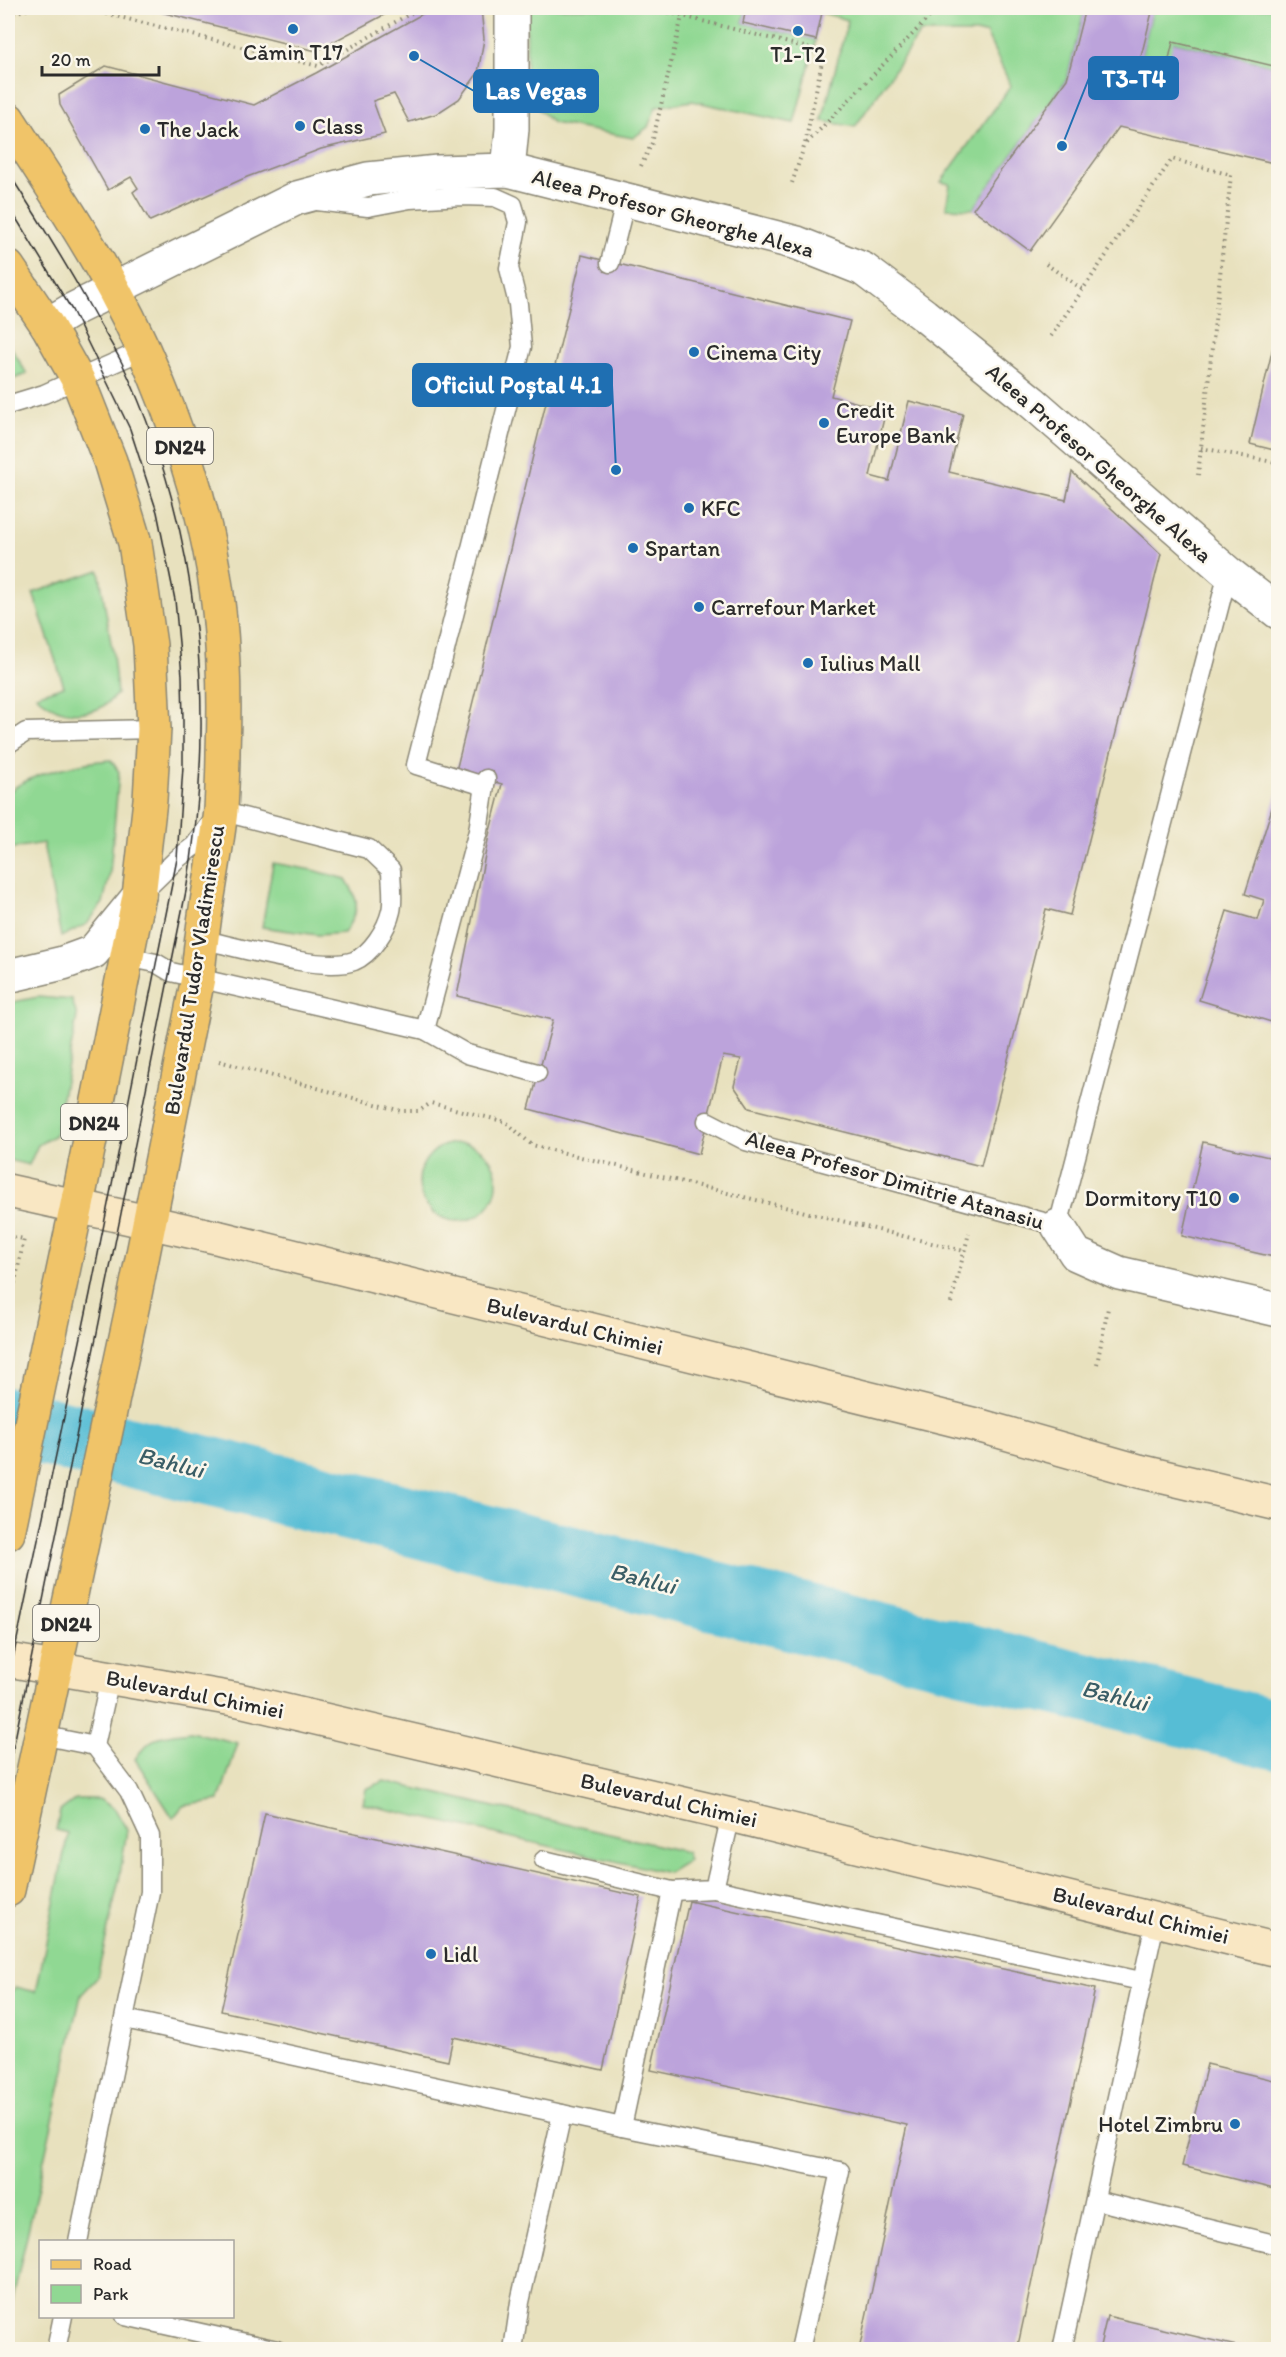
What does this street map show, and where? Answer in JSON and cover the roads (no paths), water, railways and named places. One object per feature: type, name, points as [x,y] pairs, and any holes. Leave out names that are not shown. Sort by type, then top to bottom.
[{"type":"main road","name":"Bulevardul Tudor Vladimirescu","points":[[8,119],[73,220],[114,290],[164,400],[205,528],[216,590],[224,662],[224,749],[220,811],[200,939],[198,978],[133,1304],[8,1890]]},
{"type":"main road","name":"DN24","points":[[8,267],[47,325],[78,380],[110,461],[135,543],[150,645],[154,729],[150,800],[139,896],[8,1533]]},
{"type":"main road","name":"Bulevardul Chimiei","points":[[8,1191],[220,1238],[984,1427],[1139,1471],[1278,1504]]},
{"type":"main road","name":"Bulevardul Chimiei","points":[[8,1660],[239,1700],[731,1815],[1156,1918],[1278,1950]]},
{"type":"street","points":[[508,170],[512,129],[512,8]]},
{"type":"street","name":"Aleea Profesor Gheorghe Alexa","points":[[47,325],[297,198],[368,179],[438,172],[508,170],[797,243],[863,269],[1032,402],[1228,573],[1277,608]]},
{"type":"street","points":[[8,976],[63,963],[93,951],[139,896]]},
{"type":"street","name":"Aleea Profesor Dimitrie Atanasiu","points":[[1059,1226],[1076,1254],[1119,1273],[1278,1310]]},
{"type":"lane","points":[[297,198],[368,207],[410,200],[462,196],[495,197],[513,205],[518,222],[509,268],[518,304],[522,347],[416,765],[485,782],[478,831],[425,1029]]},
{"type":"lane","points":[[610,262],[626,200]]},
{"type":"lane","points":[[8,405],[44,394],[143,350]]},
{"type":"lane","points":[[1059,1226],[1228,573]]},
{"type":"lane","points":[[8,744],[26,732],[154,729]]},
{"type":"lane","points":[[139,896],[177,859],[194,846],[220,811],[369,849],[391,870],[392,910],[381,938],[355,961],[334,965],[307,963],[200,939]]},
{"type":"lane","points":[[126,957],[156,963],[171,972],[425,1029],[466,1054],[537,1073]]},
{"type":"lane","name":"Aleea Profesor Dimitrie Atanasiu","points":[[707,1121],[746,1141],[1059,1226]]},
{"type":"lane","points":[[95,1746],[110,1678]]},
{"type":"lane","points":[[41,1735],[95,1746],[129,1791],[150,1836],[150,1892],[78,2240]]},
{"type":"lane","points":[[714,1889],[731,1815]]},
{"type":"lane","points":[[544,1860],[672,1891],[714,1889],[1141,1981]]},
{"type":"lane","points":[[622,2127],[672,1891]]},
{"type":"lane","points":[[1062,2349],[1156,1918]]},
{"type":"lane","points":[[125,2019],[622,2127],[840,2171],[800,2349]]},
{"type":"lane","points":[[513,2349],[520,2302],[562,2114]]},
{"type":"lane","points":[[1095,2200],[1278,2245]]},
{"type":"lane","points":[[56,2349],[63,2318]]},
{"type":"lane","points":[[134,2318],[277,2349]]},
{"type":"waterway","name":"Bahlui","points":[[8,1422],[1278,1735]]},
{"type":"tram line","points":[[8,172],[119,356],[148,426],[169,490],[185,556],[195,622],[200,689],[200,756],[196,823],[186,891],[8,1774]]},
{"type":"tram line","points":[[8,205],[72,310],[130,429],[157,512],[175,600],[182,675],[183,722],[183,766],[177,859],[90,1294],[8,1682]]},
{"type":"place","name":"Cămin T17","points":[[293,29]]},
{"type":"place","name":"T1-T2","points":[[798,31]]},
{"type":"place","name":"Las Vegas","points":[[414,56]]},
{"type":"place","name":"Class","points":[[300,126]]},
{"type":"place","name":"The Jack","points":[[145,129]]},
{"type":"place","name":"T3-T4","points":[[1062,146]]},
{"type":"place","name":"Cinema City","points":[[694,352]]},
{"type":"place","name":"Credit Europe Bank","points":[[824,423]]},
{"type":"place","name":"Oficiul Poștal 4.1","points":[[616,470]]},
{"type":"place","name":"KFC","points":[[689,508]]},
{"type":"place","name":"Spartan","points":[[633,548]]},
{"type":"place","name":"Carrefour Market","points":[[699,607]]},
{"type":"place","name":"Iulius Mall","points":[[808,663]]},
{"type":"place","name":"Dormitory T10","points":[[1234,1198]]},
{"type":"place","name":"Lidl","points":[[431,1954]]},
{"type":"place","name":"Hotel Zimbru","points":[[1235,2124]]}]
